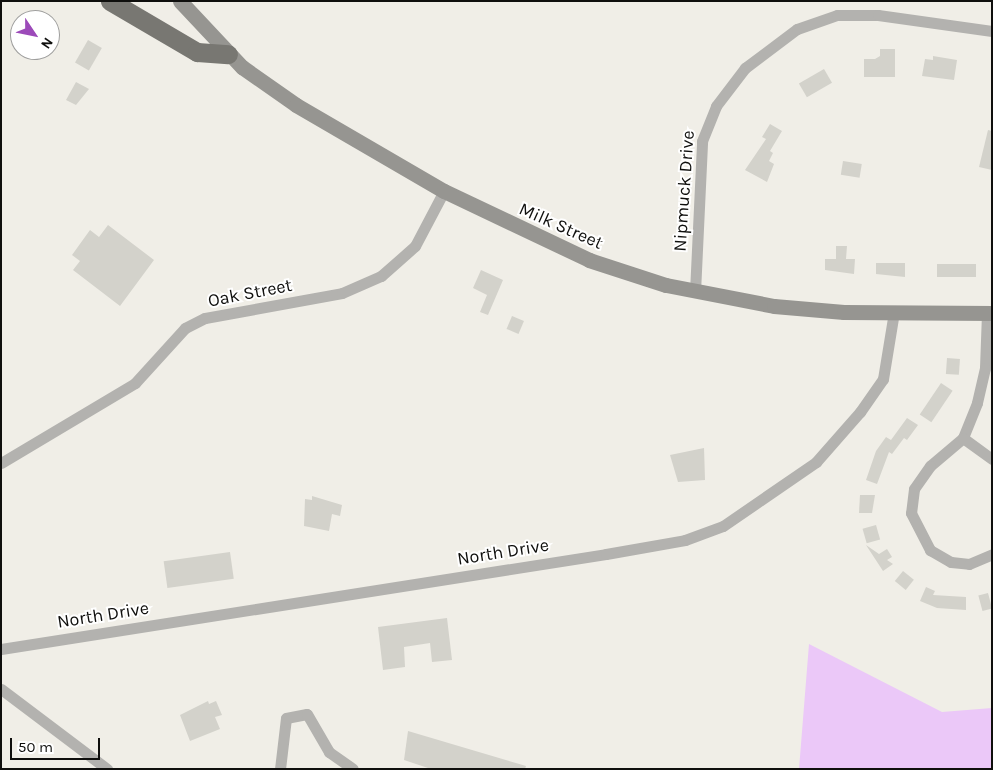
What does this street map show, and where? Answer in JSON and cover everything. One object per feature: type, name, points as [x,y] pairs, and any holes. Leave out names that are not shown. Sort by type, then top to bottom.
[{"type":"highway","points":[[110,1],[197,52],[228,54]]},
{"type":"main road","name":"Milk Street","points":[[180,1],[228,54],[282,97],[444,191],[590,260],[695,292],[774,306],[894,312],[989,313]]},
{"type":"street","name":"Nipmuck Drive","points":[[695,292],[702,141],[716,106],[746,68],[797,29],[837,15],[878,15],[992,31]]},
{"type":"street","name":"Oak Street","points":[[1,463],[135,383],[185,328],[206,318],[342,293],[381,276],[415,246],[444,191]]},
{"type":"street","name":"North Drive","points":[[1,649],[606,554],[685,540],[723,526],[816,462],[860,412],[883,378],[894,312]]},
{"type":"street","points":[[989,313],[985,368],[977,403],[963,438],[930,466],[914,489],[911,513],[930,550],[952,562],[969,564],[992,554]]},
{"type":"street","points":[[963,438],[992,459]]},
{"type":"street","points":[[1,690],[107,769]]},
{"type":"street","points":[[280,769],[286,718],[307,714],[329,752],[353,769]]},
{"type":"shaded area","points":[[809,644],[942,712],[992,708],[992,769],[799,769]]},
{"type":"building","points":[[88,40],[102,48],[89,71],[75,63]]},
{"type":"building","points":[[880,49],[895,49],[895,77],[864,77],[864,59],[875,59],[880,56]]},
{"type":"building","points":[[933,56],[957,60],[954,80],[922,76],[925,59],[933,60]]},
{"type":"building","points":[[824,69],[832,83],[807,97],[799,84]]},
{"type":"building","points":[[76,82],[89,89],[76,105],[66,100]]},
{"type":"building","points":[[770,124],[782,131],[770,151],[773,153],[769,161],[774,164],[767,182],[745,170],[766,139],[762,137]]},
{"type":"building","points":[[988,130],[992,131],[992,170],[979,167]]},
{"type":"building","points":[[843,161],[862,164],[860,178],[841,175]]},
{"type":"building","points":[[108,225],[154,260],[120,306],[73,270],[80,261],[72,255],[90,230],[99,237]]},
{"type":"building","points":[[836,246],[847,246],[846,259],[855,259],[854,274],[825,270],[825,259],[836,259]]},
{"type":"building","points":[[876,263],[905,263],[905,277],[876,274]]},
{"type":"building","points":[[937,264],[976,264],[976,277],[937,277]]},
{"type":"building","points":[[481,270],[503,280],[488,315],[480,312],[487,295],[473,288]]},
{"type":"building","points":[[512,316],[524,321],[518,334],[507,329]]},
{"type":"building","points":[[947,358],[960,359],[959,375],[946,374]]},
{"type":"building","points":[[941,383],[953,391],[931,422],[920,415]]},
{"type":"building","points":[[907,418],[918,425],[907,440],[904,438],[892,454],[889,452],[877,484],[866,480],[876,451],[886,437],[891,440]]},
{"type":"building","points":[[704,448],[705,480],[678,482],[670,455]]},
{"type":"building","points":[[860,495],[875,495],[872,513],[859,513]]},
{"type":"building","points":[[312,496],[342,505],[340,516],[332,514],[329,531],[304,526],[305,499],[312,500]]},
{"type":"building","points":[[876,525],[880,539],[867,543],[863,529]]},
{"type":"building","points":[[866,545],[879,554],[887,549],[892,557],[887,560],[893,564],[883,571]]},
{"type":"building","points":[[230,552],[234,579],[167,588],[164,561]]},
{"type":"building","points":[[903,571],[914,580],[906,590],[895,581]]},
{"type":"building","points":[[926,587],[935,591],[933,595],[966,597],[966,610],[937,608],[920,601]]},
{"type":"building","points":[[988,593],[992,608],[982,611],[978,596]]},
{"type":"building","points":[[447,618],[452,660],[432,662],[430,643],[404,647],[405,667],[383,670],[378,627]]},
{"type":"building","points":[[208,701],[209,704],[216,701],[222,715],[215,717],[220,729],[190,741],[180,715]]},
{"type":"building","points":[[408,731],[526,766],[525,769],[431,769],[404,760]]}]
